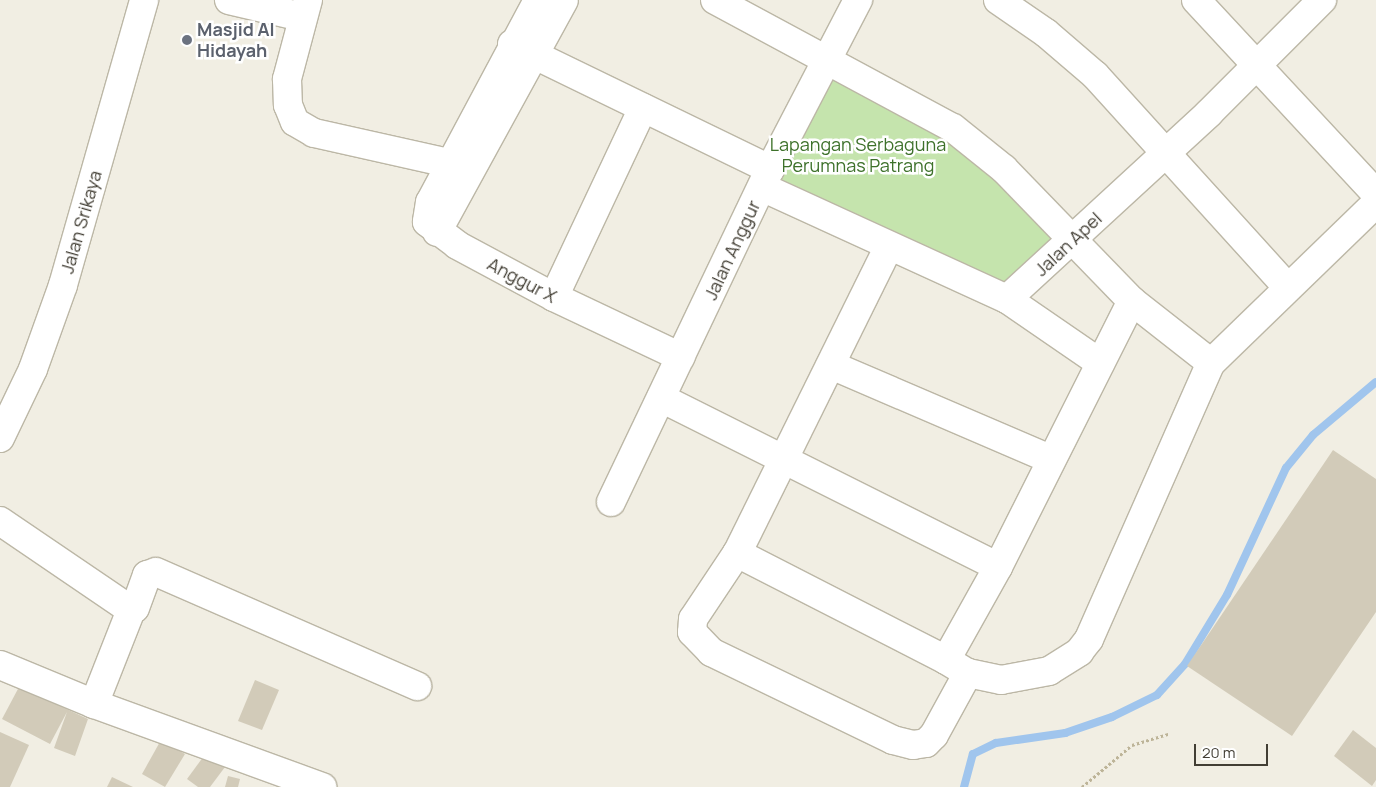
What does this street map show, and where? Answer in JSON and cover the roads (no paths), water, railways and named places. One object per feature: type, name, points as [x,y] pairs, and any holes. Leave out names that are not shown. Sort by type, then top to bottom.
[{"type":"street","name":"Jalan Srikaya","points":[[0,438],[33,369],[62,285],[144,0]]},
{"type":"street","points":[[229,0],[305,9],[292,53],[287,96],[291,114],[300,128],[453,164]]},
{"type":"street","points":[[538,0],[523,48],[437,232],[427,222],[427,211],[523,48],[564,0]]},
{"type":"street","points":[[715,0],[954,128],[1004,169],[1132,301],[1211,363]]},
{"type":"street","name":"Jalan Anggur","points":[[611,502],[766,178],[826,58],[858,0]]},
{"type":"street","points":[[998,0],[1095,75],[1167,152],[1286,286]]},
{"type":"street","points":[[1196,0],[1376,194]]},
{"type":"street","name":"Jalan Apel","points":[[1007,299],[1167,152],[1258,65],[1322,0]]},
{"type":"street","points":[[523,48],[643,108],[889,246],[1007,299],[1100,363]]},
{"type":"street","points":[[554,297],[643,108]]},
{"type":"street","points":[[737,553],[957,667],[990,680],[1012,679],[1049,671],[1079,652],[1089,639],[1211,363],[1286,286],[1376,202]]},
{"type":"street","name":"Anggur X","points":[[437,232],[554,297],[681,357]]},
{"type":"street","points":[[889,246],[785,460],[737,553],[693,619],[695,638],[710,652],[893,740],[913,745],[926,743],[934,735],[957,667],[998,567],[1050,459],[1132,301]]},
{"type":"street","points":[[831,365],[1050,459]]},
{"type":"street","points":[[661,398],[998,567]]},
{"type":"street","points":[[0,521],[130,610]]},
{"type":"street","points":[[94,704],[130,610],[135,608],[147,575],[156,572],[417,686]]},
{"type":"street","points":[[0,665],[94,704],[322,787]]},
{"type":"waterway","points":[[964,787],[973,754],[996,743],[1065,733],[1112,717],[1157,695],[1185,664],[1227,595],[1286,468],[1313,435],[1376,382]]},
{"type":"place","name":"Masjid Al Hidayah","points":[[187,40]]},
{"type":"park label","name":"Lapangan Serbaguna Perumnas Patrang","points":[[858,155]]}]
